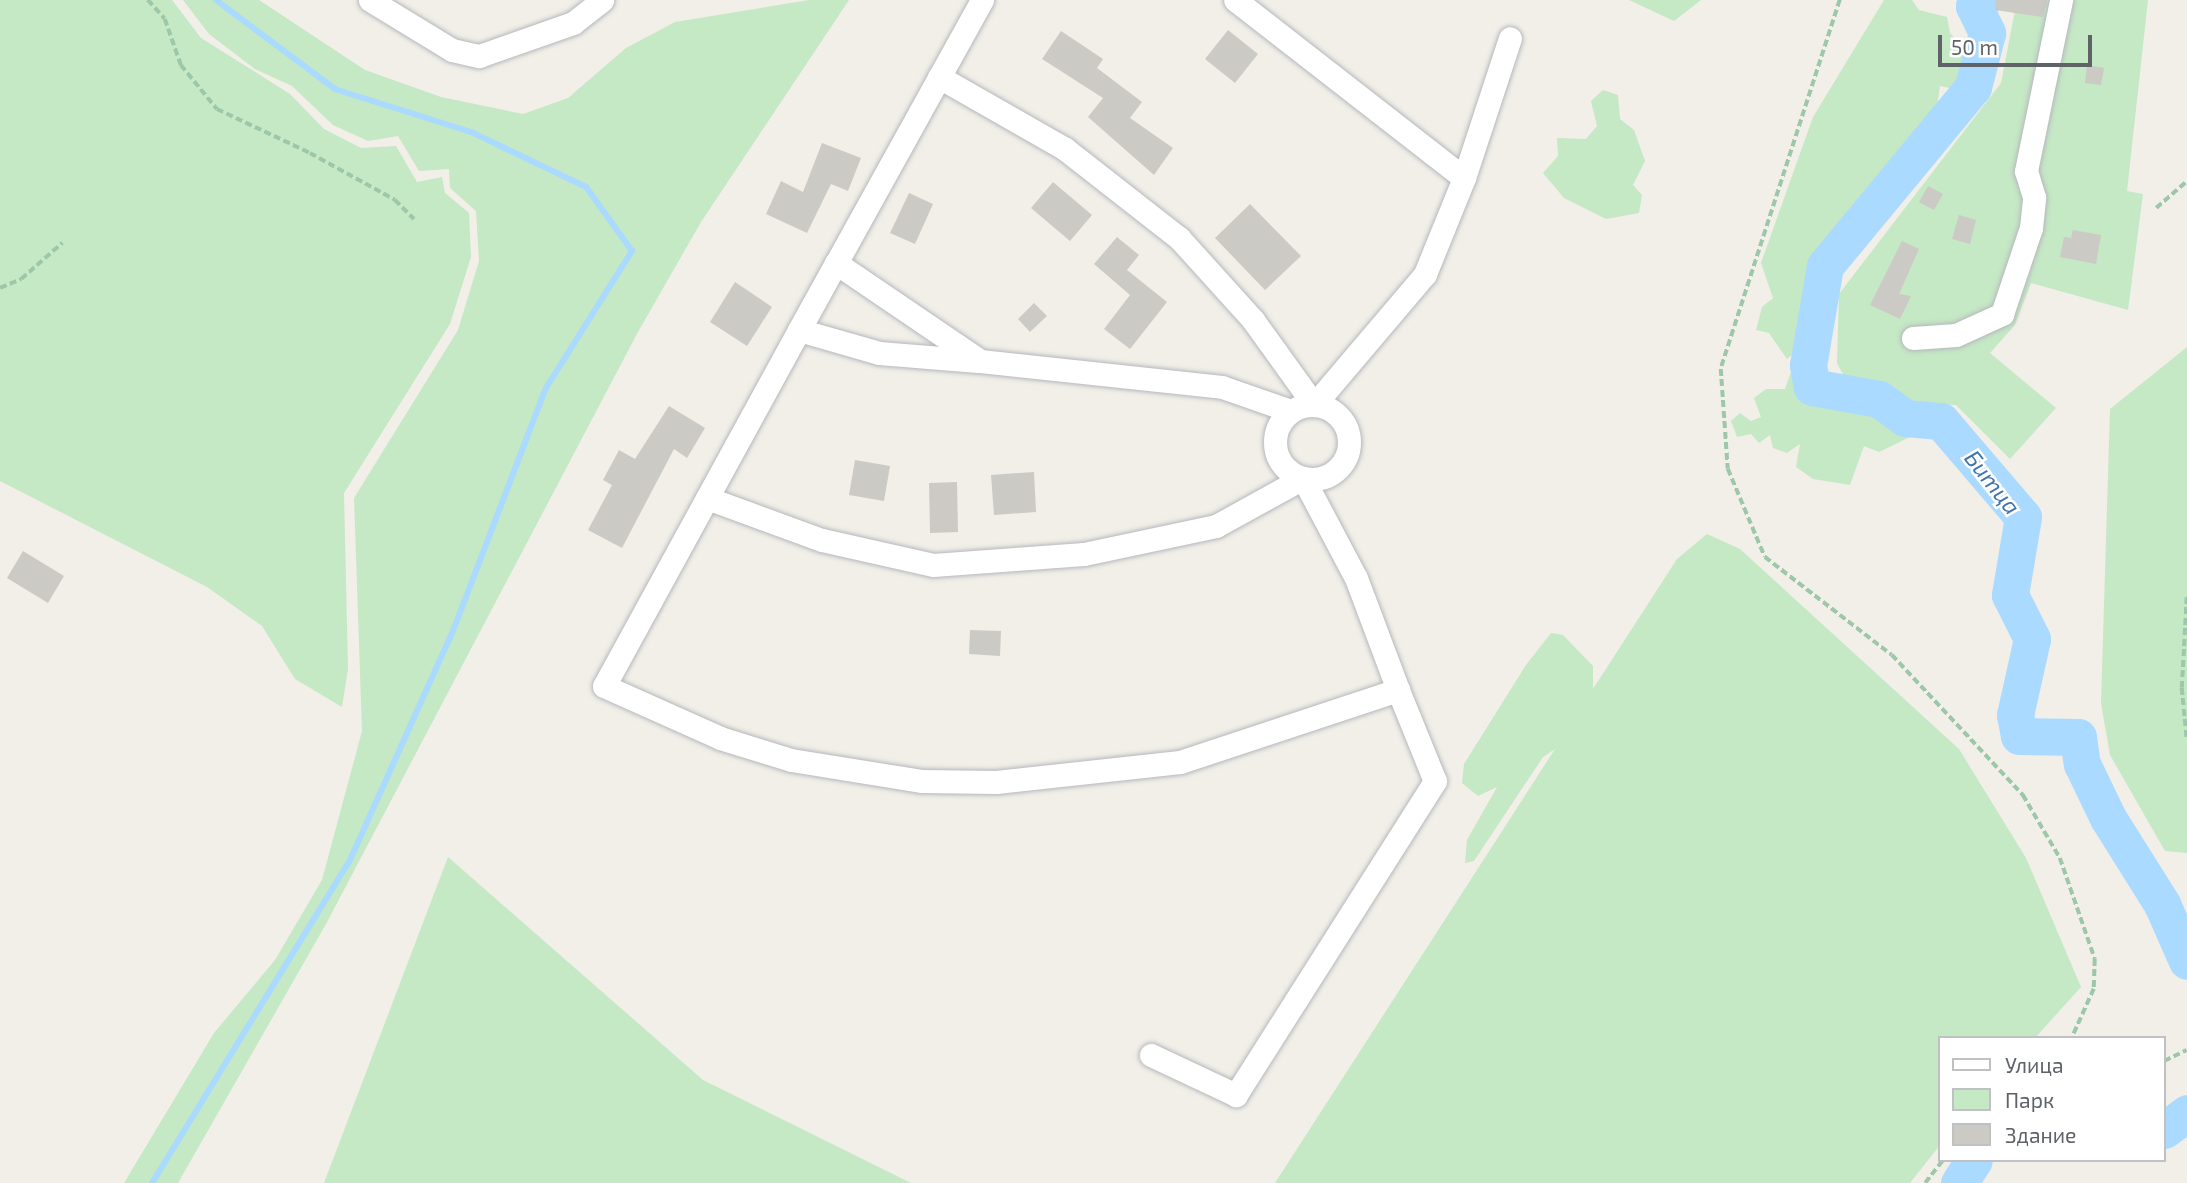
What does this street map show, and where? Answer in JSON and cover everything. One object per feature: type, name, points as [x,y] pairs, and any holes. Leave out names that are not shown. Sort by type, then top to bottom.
[{"type":"lane","points":[[370,0],[452,50],[479,56],[573,23],[602,0]]},
{"type":"lane","points":[[982,0],[604,687],[720,738],[791,760],[922,780],[996,782],[1180,762],[1398,690]]},
{"type":"lane","points":[[1236,0],[1464,178]]},
{"type":"lane","points":[[1913,338],[1956,335],[2003,314],[2031,228],[2034,197],[2026,171],[2061,0]]},
{"type":"lane","points":[[799,330],[879,353],[981,361],[1222,387],[1291,411],[1314,405],[1425,274],[1464,178],[1510,38]]},
{"type":"lane","points":[[707,498],[822,540],[933,565],[1084,554],[1216,526],[1303,478],[1337,470],[1349,449],[1337,414],[1314,405],[1253,320],[1179,238],[1065,149],[939,77]]},
{"type":"lane","points":[[836,263],[981,361]]},
{"type":"lane","points":[[1152,1055],[1237,1095],[1435,781],[1356,578],[1303,478],[1283,465],[1275,442],[1291,411]]},
{"type":"path","points":[[148,0],[165,19],[181,65],[217,109],[395,200],[414,219]]},
{"type":"path","points":[[1840,0],[1721,369],[1728,469],[1765,557],[1892,655],[2023,795],[2060,858],[2095,959],[2094,989],[2073,1036]]},
{"type":"path","points":[[2156,208],[2187,181]]},
{"type":"path","points":[[0,288],[21,279],[62,243]]},
{"type":"path","points":[[2187,597],[2182,675],[2187,740]]},
{"type":"path","points":[[2166,1060],[2187,1050]]},
{"type":"path","points":[[1925,1183],[1941,1162]]},
{"type":"green space","points":[[0,0],[172,0],[201,38],[290,94],[324,129],[361,148],[396,146],[417,182],[442,177],[445,193],[469,213],[471,257],[450,324],[344,493],[348,669],[342,707],[295,679],[262,626],[207,587],[0,481]]},
{"type":"green space","points":[[183,0],[259,0],[365,70],[441,97],[523,114],[568,98],[626,48],[675,22],[809,0],[849,0],[701,222],[638,332],[326,924],[178,1183],[124,1183],[214,1033],[275,960],[322,880],[362,731],[354,498],[458,330],[479,261],[476,211],[450,188],[449,169],[419,171],[398,136],[368,141],[333,125],[292,86],[255,69],[209,34]]},
{"type":"green space","points":[[1629,0],[1701,0],[1674,21]]},
{"type":"green space","points":[[1884,0],[1912,0],[1919,10],[1947,17],[1950,33],[1968,53],[1968,78],[1959,90],[1940,86],[1934,125],[1820,258],[1800,348],[1787,359],[1769,333],[1756,330],[1762,307],[1773,298],[1761,263],[1813,117]]},
{"type":"green space","points":[[2017,0],[2148,0],[2127,191],[2143,194],[2128,310],[2031,283],[2015,325],[1990,353],[2056,408],[2010,459],[1956,405],[1911,403],[1847,382],[1837,363],[1839,294],[2001,83]]},
{"type":"green space","points":[[1603,90],[1618,95],[1620,119],[1634,130],[1645,161],[1633,185],[1642,195],[1639,213],[1606,219],[1564,198],[1543,173],[1558,156],[1557,138],[1586,139],[1597,126],[1591,101]]},
{"type":"green space","points":[[2187,347],[2187,853],[2165,851],[2110,755],[2101,703],[2110,409]]},
{"type":"green space","points":[[1791,372],[1807,378],[1818,402],[1875,404],[1910,425],[1912,436],[1879,452],[1864,446],[1850,485],[1813,479],[1796,467],[1800,444],[1787,453],[1773,448],[1770,435],[1759,443],[1751,434],[1737,437],[1731,421],[1740,413],[1751,421],[1761,417],[1754,398],[1766,389],[1785,389]]},
{"type":"green space","points":[[1707,534],[1740,549],[1959,749],[2026,858],[2081,987],[2037,1036],[1938,1036],[1938,1148],[1910,1183],[1275,1183],[1555,749],[1543,757],[1474,861],[1465,863],[1467,840],[1497,787],[1478,796],[1462,783],[1464,764],[1526,665],[1551,633],[1563,635],[1593,666],[1593,689],[1677,559]]},
{"type":"green space","points":[[448,857],[703,1080],[911,1183],[324,1183]]},
{"type":"building","points":[[1996,0],[2047,0],[2043,17],[1995,10]]},
{"type":"building","points":[[1228,30],[1258,54],[1235,83],[1205,59]]},
{"type":"building","points":[[1061,31],[1103,59],[1097,68],[1142,102],[1130,118],[1173,148],[1154,175],[1088,117],[1103,98],[1042,59]]},
{"type":"building","points":[[2087,65],[2104,68],[2101,85],[2085,83]]},
{"type":"building","points":[[822,143],[861,158],[848,191],[831,184],[807,233],[766,214],[781,181],[803,192]]},
{"type":"building","points":[[1053,182],[1092,215],[1070,241],[1031,208]]},
{"type":"building","points":[[1928,186],[1943,194],[1934,210],[1919,202]]},
{"type":"building","points":[[909,193],[933,204],[915,244],[890,233]]},
{"type":"building","points":[[1250,204],[1301,256],[1265,290],[1215,238]]},
{"type":"building","points":[[1959,215],[1976,220],[1970,244],[1952,239]]},
{"type":"building","points":[[2073,230],[2101,235],[2096,264],[2060,257],[2064,237],[2071,238]]},
{"type":"building","points":[[1117,237],[1139,255],[1127,270],[1167,302],[1130,349],[1104,329],[1130,295],[1094,264]]},
{"type":"building","points":[[1902,241],[1919,249],[1899,294],[1911,296],[1900,319],[1870,305]]},
{"type":"building","points":[[735,282],[772,307],[747,346],[710,322]]},
{"type":"building","points":[[1034,303],[1047,316],[1030,332],[1018,319]]},
{"type":"building","points":[[669,406],[705,428],[687,458],[674,449],[622,548],[588,530],[612,485],[603,480],[619,450],[635,459]]},
{"type":"building","points":[[855,460],[890,466],[884,501],[849,495]]},
{"type":"building","points":[[1034,472],[1036,512],[994,515],[991,475]]},
{"type":"building","points":[[957,482],[958,532],[930,533],[929,483]]},
{"type":"building","points":[[23,551],[64,576],[48,603],[7,578]]},
{"type":"building","points":[[970,630],[1001,631],[1000,656],[969,654]]},
{"type":"waterway","points":[[152,1183],[350,860],[453,631],[546,388],[632,251],[586,187],[471,132],[335,89],[216,0]]},
{"type":"waterway","name":"Битца","points":[[1982,0],[1974,6],[1987,33],[1973,87],[1825,266],[1808,365],[1812,387],[1879,399],[1905,418],[1941,421],[2023,517],[2010,595],[2032,639],[2015,715],[2019,736],[2078,737],[2082,764],[2108,818],[2162,904],[2187,961]]},
{"type":"waterway","name":"Битца","points":[[2166,1129],[2187,1113]]},
{"type":"waterway","name":"Битца","points":[[1959,1183],[1973,1162]]}]
